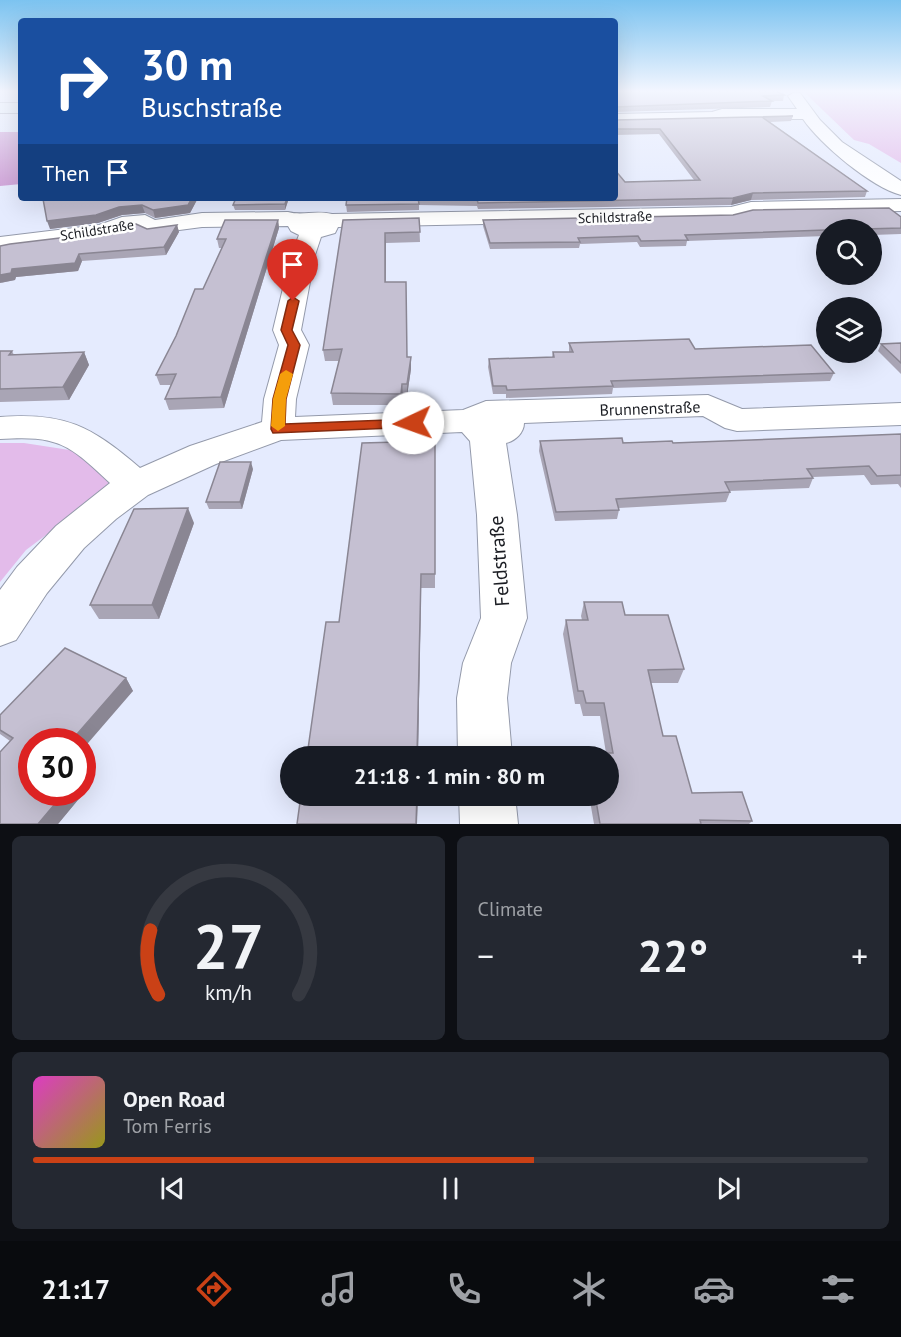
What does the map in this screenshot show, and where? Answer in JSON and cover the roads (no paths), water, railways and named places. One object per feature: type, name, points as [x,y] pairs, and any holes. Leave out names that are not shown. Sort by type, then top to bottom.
[{"type":"street","points":[[820,129],[850,155],[901,189]]},
{"type":"street","name":"Schildstraße","points":[[0,244],[103,231],[122,224],[145,222],[149,226],[185,224],[202,220],[288,219],[314,225],[731,213],[751,208],[901,205]]},
{"type":"street","points":[[278,429],[280,399],[294,345],[287,330],[303,255],[314,225]]},
{"type":"street","name":"Brunnenstraße","points":[[491,420],[708,405],[737,420],[901,414]]},
{"type":"street","points":[[0,626],[32,580],[70,537],[135,485],[203,455],[278,429],[491,420]]},
{"type":"street","name":"Feldstraße","points":[[484,746],[482,698],[488,663],[504,618],[491,420]]},
{"type":"street","points":[[0,428],[43,426],[64,431],[84,441],[135,485]]},
{"type":"street","points":[[488,806],[489,824]]}]
